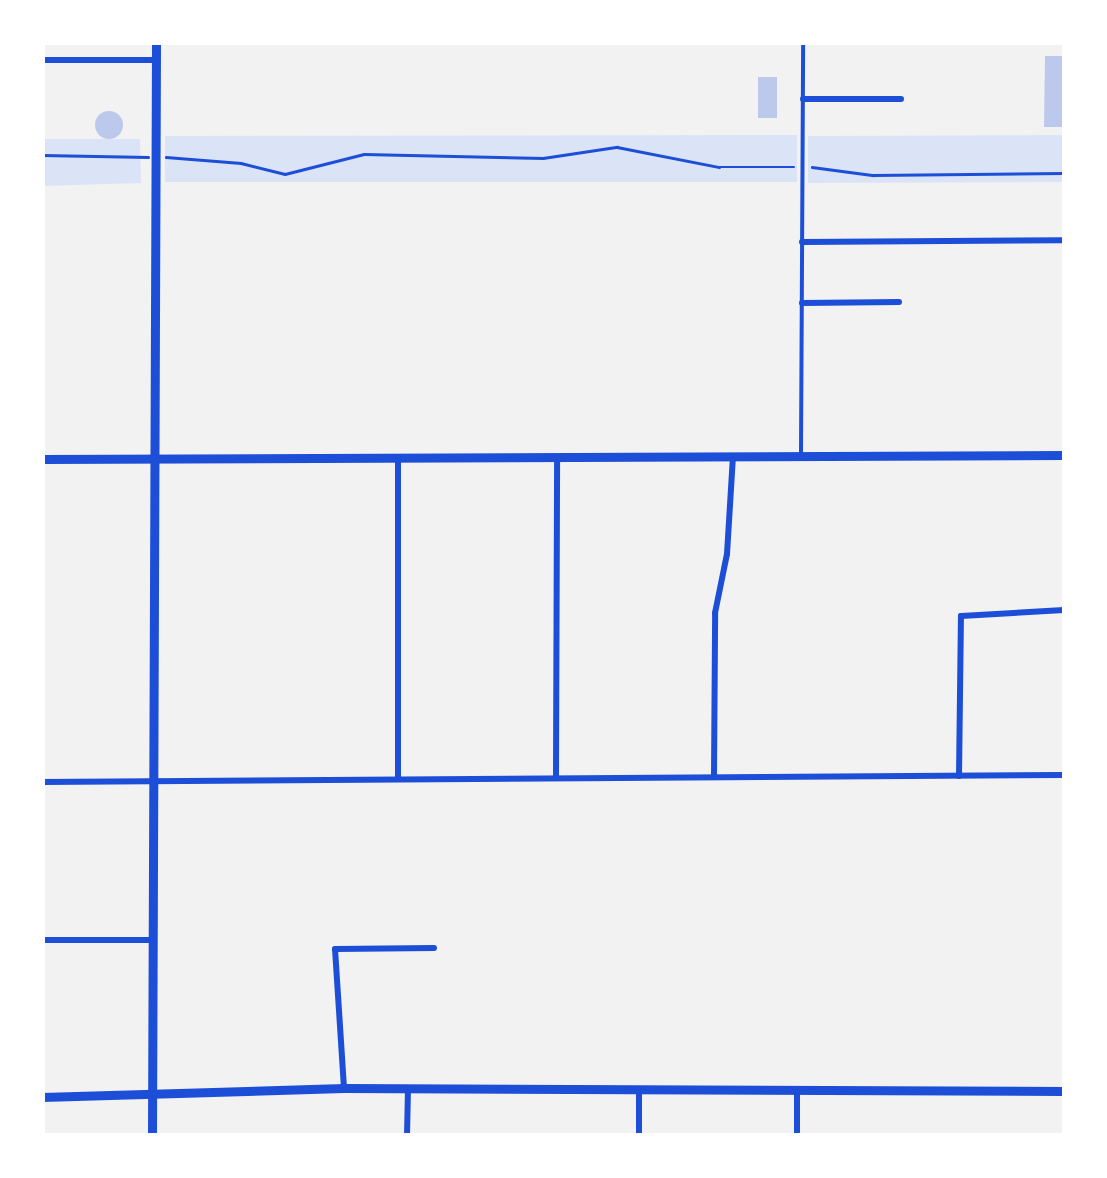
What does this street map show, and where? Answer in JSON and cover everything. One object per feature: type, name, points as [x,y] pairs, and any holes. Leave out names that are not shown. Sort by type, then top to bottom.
[{"type":"street","points":[[152,1136],[156,42]]},
{"type":"street","points":[[42,60],[156,60]]},
{"type":"street","points":[[803,99],[901,99]]},
{"type":"street","points":[[802,242],[1064,240]]},
{"type":"street","points":[[802,302],[899,302]]},
{"type":"street","points":[[556,455],[556,775]]},
{"type":"street","points":[[714,776],[715,613],[727,554],[733,455]]},
{"type":"street","points":[[42,459],[1064,455]]},
{"type":"street","points":[[398,457],[398,777]]},
{"type":"street","points":[[958,776],[961,616],[1064,610]]},
{"type":"street","points":[[42,782],[1064,774]]},
{"type":"street","points":[[42,940],[153,940]]},
{"type":"street","points":[[344,1088],[335,949],[434,948]]},
{"type":"street","points":[[42,1097],[344,1088],[1064,1091]]},
{"type":"street","points":[[407,1136],[408,1088]]},
{"type":"street","points":[[639,1088],[639,1136]]},
{"type":"street","points":[[797,1092],[797,1136]]},
{"type":"lane","points":[[801,455],[803,42]]},
{"type":"path","points":[[170,158],[240,163],[284,174],[364,154],[543,158],[618,147],[719,167],[802,167],[873,175],[1064,173]]},
{"type":"path","points":[[42,155],[137,158]]},
{"type":"shaded area","points":[[797,135],[797,182],[165,182],[165,136]]},
{"type":"shaded area","points":[[1064,135],[1064,182],[808,183],[808,136]]},
{"type":"shaded area","points":[[42,139],[140,139],[141,183],[43,186]]},
{"type":"building","points":[[1045,56],[1064,56],[1063,127],[1044,127]]},
{"type":"building","points":[[758,77],[777,77],[777,118],[758,118]]},
{"type":"building","points":[[109,111],[119,115],[123,125],[119,135],[109,139],[99,135],[95,125],[99,115]]}]
